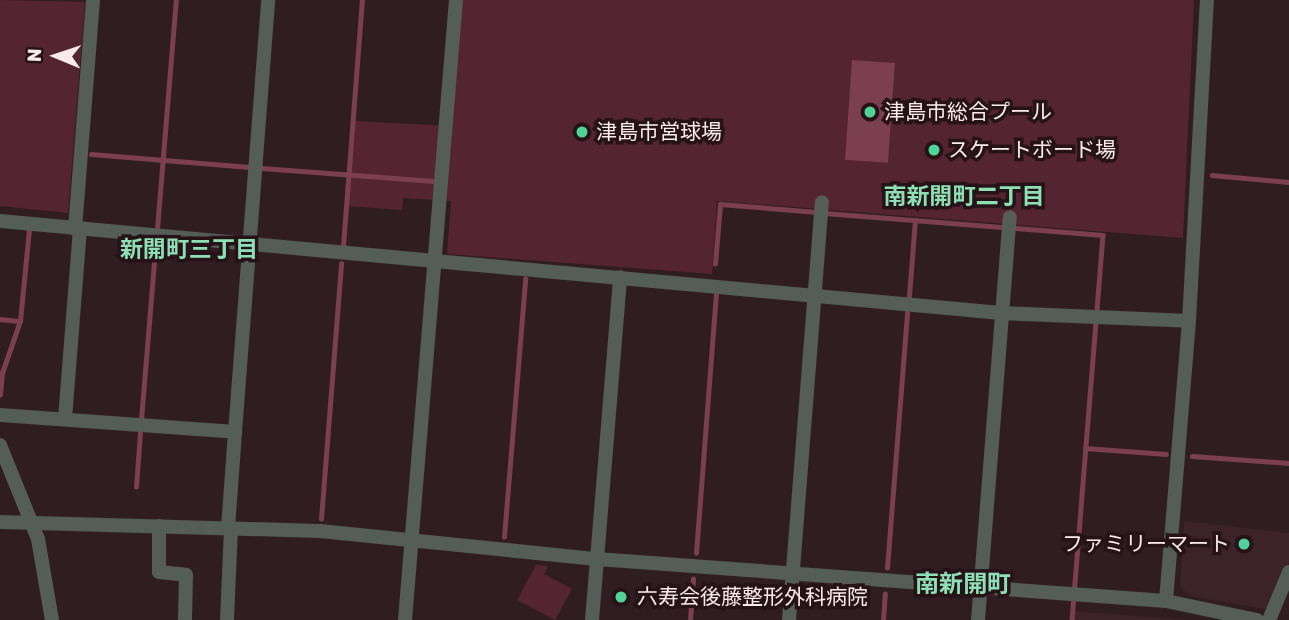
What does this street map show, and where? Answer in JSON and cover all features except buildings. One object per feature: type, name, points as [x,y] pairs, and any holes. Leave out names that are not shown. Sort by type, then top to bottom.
[{"type":"street","points":[[65,419],[93,0]]},
{"type":"street","points":[[227,620],[235,432],[268,0]]},
{"type":"street","points":[[405,620],[456,0]]},
{"type":"street","points":[[1166,601],[1189,321],[1208,0]]},
{"type":"street","points":[[789,620],[822,202]]},
{"type":"street","points":[[978,620],[1010,217]]},
{"type":"street","points":[[0,221],[249,246],[1001,313],[1189,321]]},
{"type":"street","points":[[592,620],[620,277]]},
{"type":"street","points":[[0,415],[235,432]]},
{"type":"street","points":[[0,445],[46,565],[52,620]]},
{"type":"street","points":[[0,522],[320,531],[412,543],[597,559],[1073,597],[1166,601],[1257,620]]},
{"type":"street","points":[[159,526],[159,572],[186,575],[185,620]]},
{"type":"street","points":[[1269,620],[1289,572]]},
{"type":"shaded area","points":[[0,0],[85,2],[68,213],[0,206]]},
{"type":"shaded area","points":[[461,0],[1194,0],[1183,238],[717,201],[712,274],[447,254],[451,201],[403,198],[402,210],[347,206],[354,121],[451,126]]},
{"type":"shaded area","name":"津島市総合プール","points":[[852,60],[895,63],[888,163],[845,160]]},
{"type":"shaded area","points":[[1184,521],[1289,533],[1289,562],[1270,610],[1189,596],[1180,586]]},
{"type":"shaded area","points":[[536,565],[548,566],[544,574],[572,589],[555,620],[517,600]]},
{"type":"shaded area","points":[[1075,611],[1187,620],[1074,620]]},
{"type":"waterway","points":[[157,229],[176,0]]},
{"type":"waterway","points":[[343,246],[362,0]]},
{"type":"waterway","points":[[91,154],[249,167]]},
{"type":"waterway","points":[[262,168],[434,181]]},
{"type":"waterway","points":[[1212,175],[1289,182]]},
{"type":"waterway","points":[[715,264],[720,204],[817,212]]},
{"type":"waterway","points":[[825,213],[1004,227]]},
{"type":"waterway","points":[[909,296],[915,220]]},
{"type":"waterway","points":[[1016,228],[1103,235],[1072,620]]},
{"type":"waterway","points":[[0,395],[2,373],[20,321],[29,230]]},
{"type":"waterway","points":[[141,420],[155,248]]},
{"type":"waterway","points":[[321,519],[341,264]]},
{"type":"waterway","points":[[504,537],[525,279]]},
{"type":"waterway","points":[[696,553],[716,295]]},
{"type":"waterway","points":[[887,568],[907,313]]},
{"type":"waterway","points":[[0,319],[20,321]]},
{"type":"waterway","points":[[136,487],[140,432]]},
{"type":"waterway","points":[[1085,448],[1166,454]]},
{"type":"waterway","points":[[1192,456],[1289,463]]},
{"type":"waterway","points":[[690,620],[693,579]]},
{"type":"waterway","points":[[883,620],[885,594]]},
{"type":"place","name":"津島市総合プール","points":[[870,112]]},
{"type":"place","name":"津島市営球場","points":[[582,132]]},
{"type":"place","name":"スケートボード場","points":[[934,150]]},
{"type":"place","name":"ファミリーマート","points":[[1244,544]]},
{"type":"place","name":"六寿会後藤整形外科病院","points":[[621,597]]},
{"type":"district","name":"南新開町二丁目","points":[[964,196]]},
{"type":"district","name":"新開町三丁目","points":[[189,249]]},
{"type":"district","name":"南新開町","points":[[963,585]]}]
